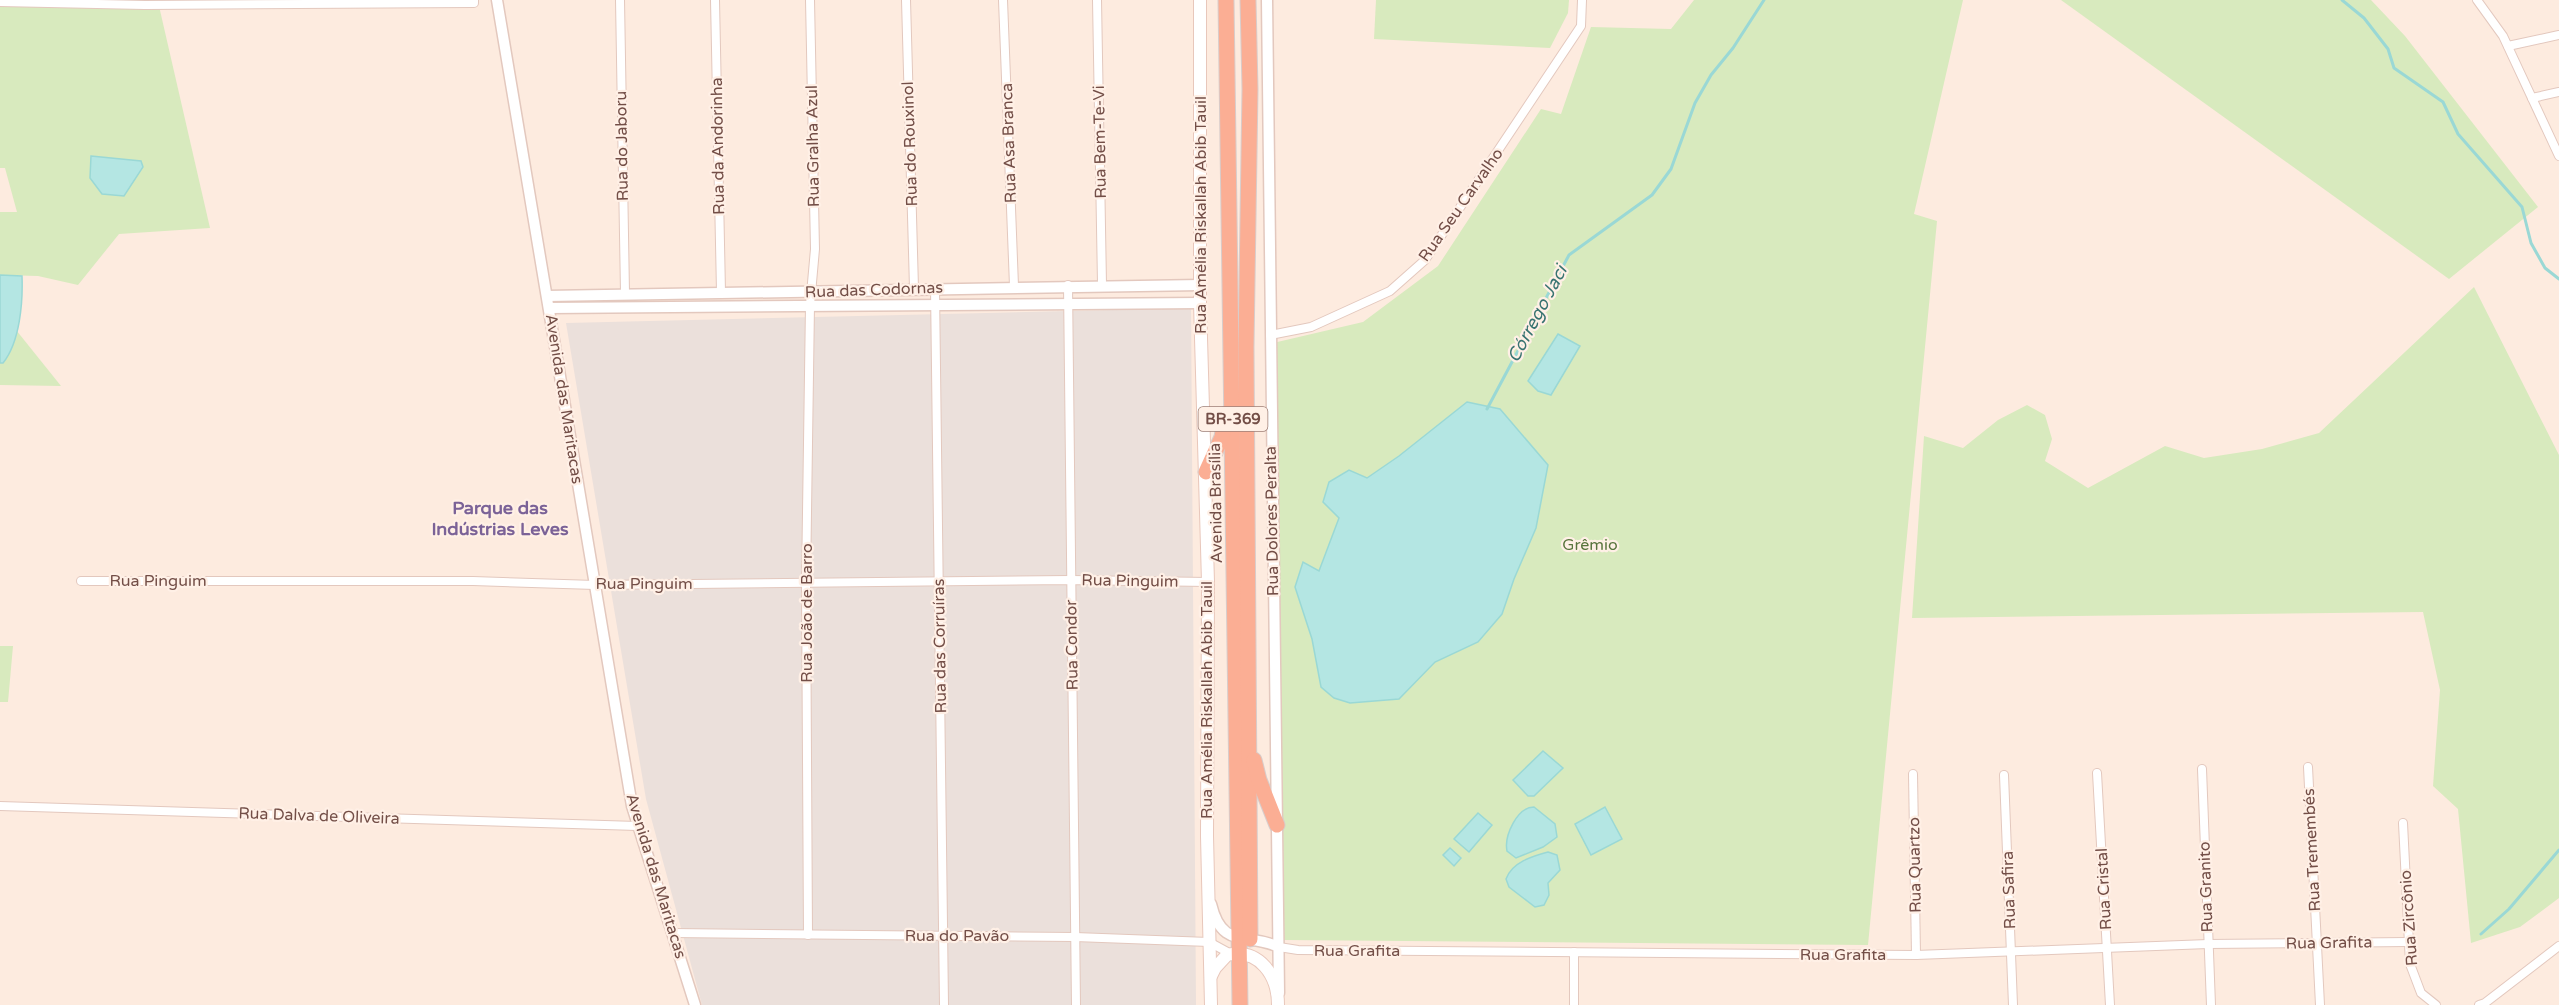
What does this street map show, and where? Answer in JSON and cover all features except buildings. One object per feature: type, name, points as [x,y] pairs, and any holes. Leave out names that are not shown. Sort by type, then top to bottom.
[{"type":"highway","name":"Avenida Brasília","points":[[1226,0],[1233,364],[1249,939]]},
{"type":"highway","name":"Avenida Brasília","points":[[1240,1005],[1240,955],[1249,939],[1246,347],[1250,88],[1248,0]]},
{"type":"highway","points":[[1206,472],[1222,437],[1233,364]]},
{"type":"highway","points":[[1248,712],[1259,780],[1277,825]]},
{"type":"highway","name":"Avenida Brasília","points":[[1240,955],[1250,1005]]},
{"type":"main road","name":"Rua Amélia Riskallah Abib Tauil","points":[[1200,0],[1200,303],[1208,582],[1211,1005]]},
{"type":"main road","points":[[1211,977],[1222,958],[1240,955],[1267,966],[1274,980],[1278,1002]]},
{"type":"street","name":"Avenida das Maritacas","points":[[497,0],[637,826],[695,1005]]},
{"type":"street","name":"Rua do Jaboru","points":[[620,0],[625,292]]},
{"type":"street","name":"Rua da Andorinha","points":[[715,0],[722,292]]},
{"type":"street","name":"Rua Gralha Azul","points":[[810,0],[815,249],[811,292]]},
{"type":"street","name":"Rua do Rouxinol","points":[[906,0],[914,288]]},
{"type":"street","name":"Rua Asa Branca","points":[[1003,0],[1014,286]]},
{"type":"street","name":"Rua Bem-Te-Vi","points":[[1097,0],[1102,284]]},
{"type":"street","name":"Rua Dolores Peralta","points":[[1267,0],[1278,1002]]},
{"type":"street","name":"Rua Seu Carvalho","points":[[1270,335],[1311,327],[1390,291],[1425,260],[1581,26],[1582,0]]},
{"type":"street","points":[[2477,0],[2508,46],[2559,156]]},
{"type":"street","points":[[0,2],[474,2]]},
{"type":"street","points":[[2508,46],[2559,34]]},
{"type":"street","points":[[2532,98],[2559,92]]},
{"type":"street","name":"Rua das Codornas","points":[[547,296],[625,292],[811,292],[1102,284],[1201,285]]},
{"type":"street","name":"Rua Condor","points":[[1068,285],[1076,1005]]},
{"type":"street","name":"Rua das Corruíras","points":[[935,288],[944,1005]]},
{"type":"street","points":[[895,290],[896,306]]},
{"type":"street","points":[[692,292],[692,308]]},
{"type":"street","name":"Rua João de Barro","points":[[808,935],[806,582],[811,292]]},
{"type":"street","name":"Rua das Codornas","points":[[549,308],[1200,303]]},
{"type":"street","name":"Rua Pinguim","points":[[81,581],[473,581],[595,585],[1071,580],[1208,582]]},
{"type":"street","name":"Rua Tremembés","points":[[2308,766],[2320,1005]]},
{"type":"street","name":"Rua Granito","points":[[2202,769],[2211,1005]]},
{"type":"street","name":"Rua Cristal","points":[[2097,773],[2110,1005]]},
{"type":"street","name":"Rua Quartzo","points":[[1913,774],[1916,955]]},
{"type":"street","name":"Rua Safira","points":[[2004,775],[2013,1005]]},
{"type":"street","name":"Rua Dalva de Oliveira","points":[[0,806],[637,826]]},
{"type":"street","name":"Rua Zircônio","points":[[2403,823],[2410,964],[2421,993],[2436,1005]]},
{"type":"street","points":[[1209,894],[1218,926],[1231,937],[1279,947]]},
{"type":"street","points":[[1249,939],[1269,932],[1277,912]]},
{"type":"street","name":"Rua do Pavão","points":[[672,933],[943,937],[1075,936],[1209,942],[1240,955]]},
{"type":"street","name":"Rua Grafita","points":[[1279,947],[1298,950],[1916,955],[2208,944],[2408,942]]},
{"type":"street","points":[[2479,1005],[2485,1003],[2559,946]]},
{"type":"street","points":[[1574,952],[1574,1005]]},
{"type":"shaded area","points":[[1191,308],[1196,1005],[702,1005],[646,799],[566,323]]},
{"type":"green space","points":[[1376,0],[1569,0],[1568,13],[1550,48],[1374,39]]},
{"type":"green space","name":"Grêmio","points":[[1694,0],[1963,0],[1914,214],[1937,221],[1868,945],[1283,940],[1273,343],[1363,322],[1438,266],[1541,109],[1561,114],[1591,27],[1671,29]]},
{"type":"green space","points":[[2061,0],[2371,0],[2405,36],[2538,207],[2449,279]]},
{"type":"green space","points":[[0,6],[159,6],[210,228],[119,234],[78,285],[38,276],[0,275],[0,212],[17,212],[5,168],[0,168]]},
{"type":"green space","points":[[2474,287],[2559,455],[2559,898],[2520,927],[2471,943],[2458,809],[2433,786],[2440,690],[2423,612],[1912,618],[1924,436],[1963,448],[1998,420],[2027,405],[2045,415],[2052,439],[2045,461],[2088,488],[2165,446],[2204,458],[2262,449],[2319,433]]},
{"type":"green space","points":[[0,310],[61,386],[0,385]]},
{"type":"green space","points":[[0,646],[13,646],[8,702],[0,702]]},
{"type":"water","points":[[91,156],[141,161],[143,167],[124,196],[102,194],[90,178]]},
{"type":"water","points":[[0,275],[22,276],[22,298],[17,333],[3,363],[0,363]]},
{"type":"water","points":[[1558,334],[1580,346],[1551,395],[1538,391],[1528,381]]},
{"type":"water","points":[[1467,402],[1500,409],[1548,465],[1536,528],[1502,614],[1478,642],[1435,662],[1399,699],[1350,703],[1334,698],[1321,687],[1312,639],[1295,587],[1303,562],[1319,571],[1339,518],[1323,502],[1329,482],[1349,470],[1367,478],[1399,456]]},
{"type":"water","points":[[1543,751],[1563,768],[1534,796],[1528,796],[1513,780]]},
{"type":"water","points":[[1534,807],[1555,824],[1557,837],[1543,847],[1516,858],[1507,851],[1510,830],[1522,812]]},
{"type":"water","points":[[1605,807],[1622,839],[1591,855],[1575,824]]},
{"type":"water","points":[[1478,813],[1492,825],[1469,852],[1454,839]]},
{"type":"water","points":[[1450,848],[1461,858],[1454,866],[1443,855]]},
{"type":"water","points":[[1548,852],[1557,855],[1560,870],[1548,883],[1549,895],[1544,905],[1535,907],[1509,887],[1506,879],[1518,864]]},
{"type":"waterway","name":"Córrego Jaci","points":[[1487,409],[1569,255],[1652,195],[1671,169],[1695,103],[1711,75],[1733,48],[1764,0]]},
{"type":"waterway","points":[[2342,0],[2364,18],[2388,49],[2394,68],[2443,102],[2458,134],[2522,207],[2531,243],[2545,268],[2559,279]]},
{"type":"waterway","points":[[2481,934],[2509,909],[2559,850]]},
{"type":"district","name":"Parque das Indústrias Leves","points":[[500,518]]}]
